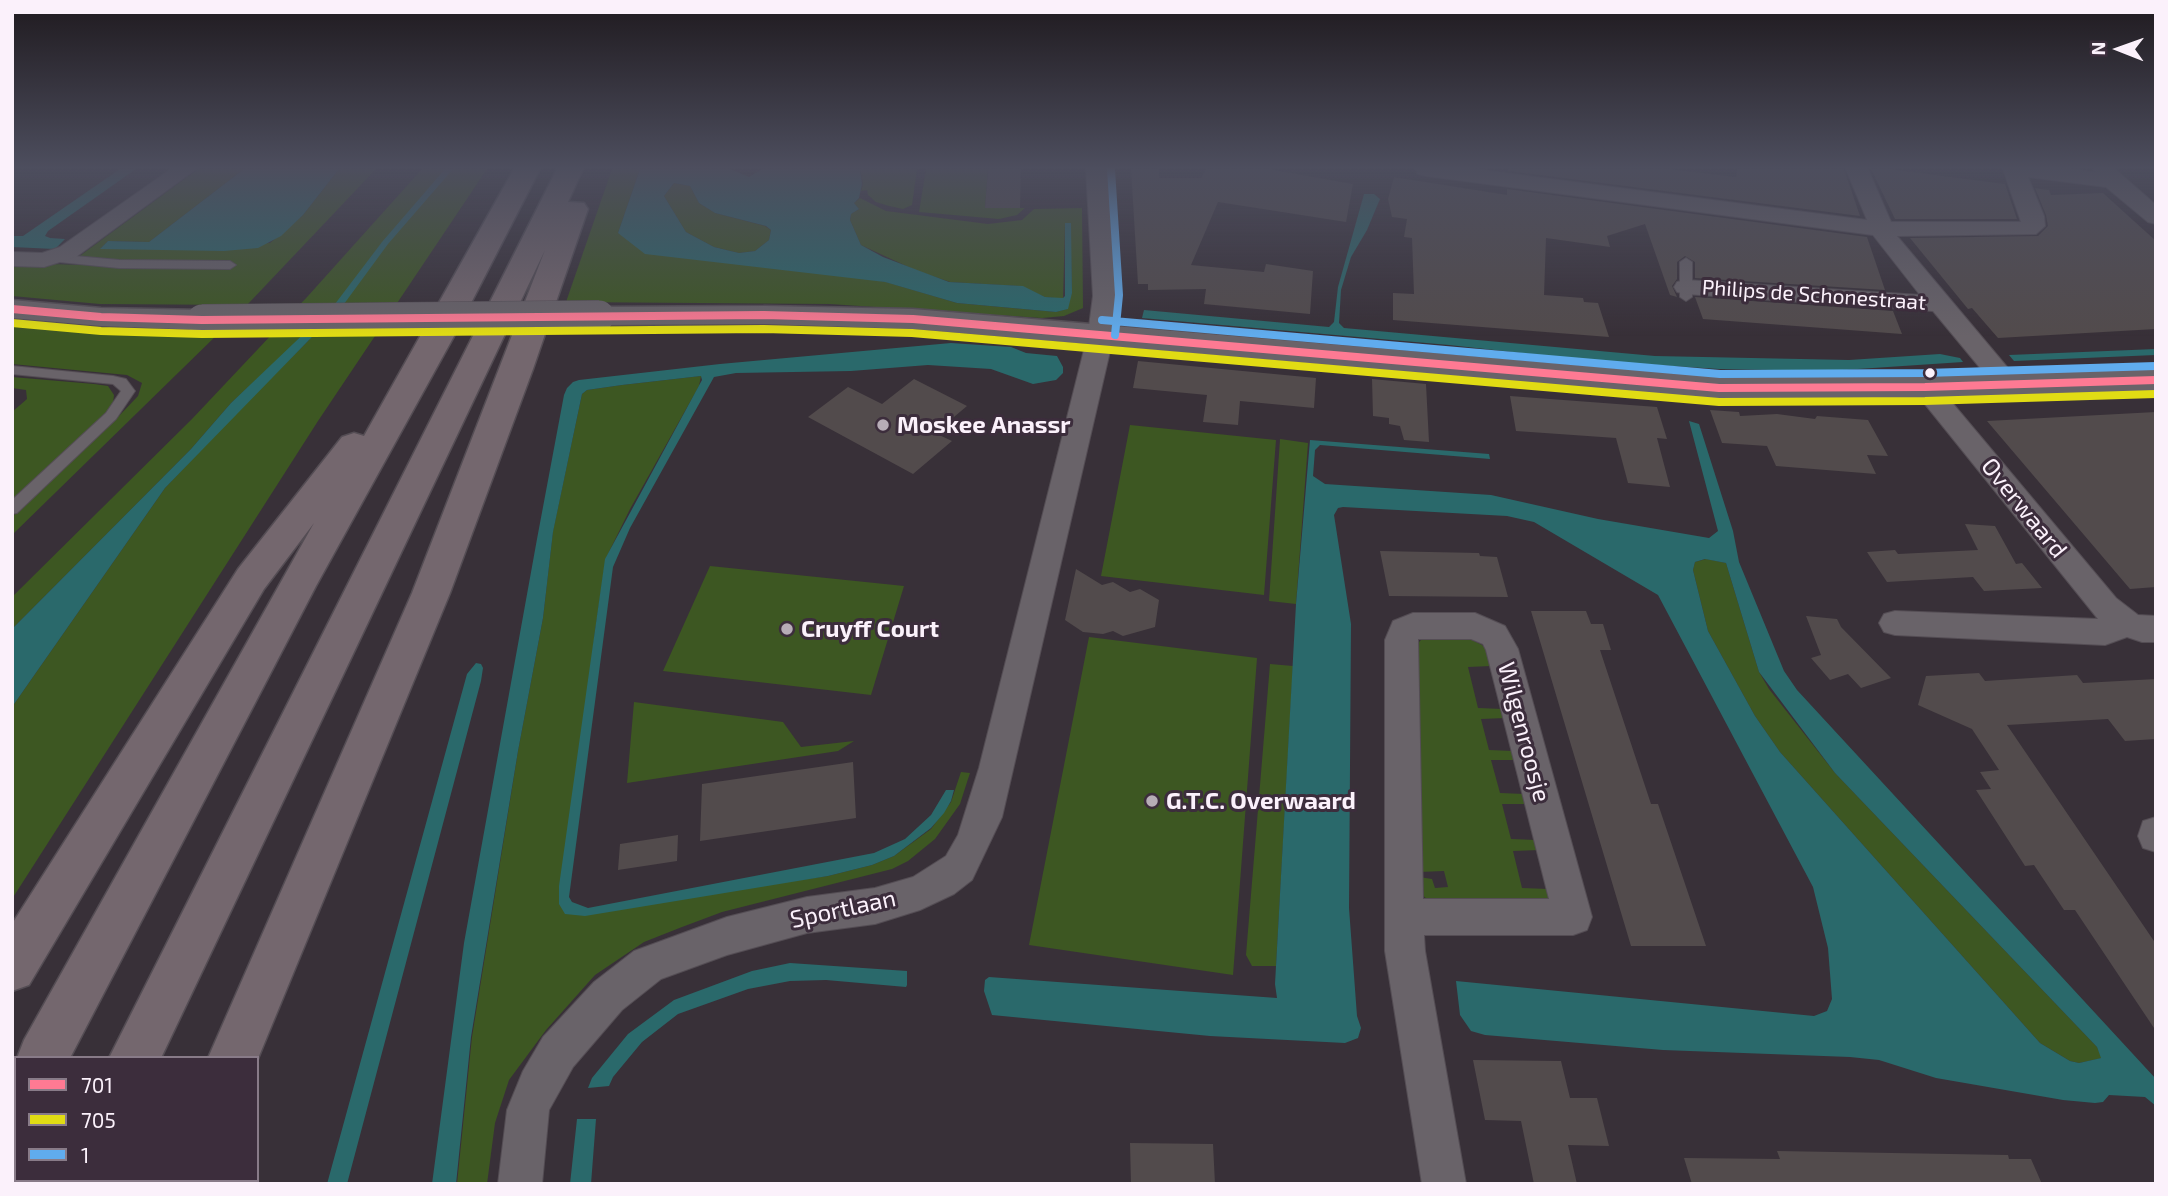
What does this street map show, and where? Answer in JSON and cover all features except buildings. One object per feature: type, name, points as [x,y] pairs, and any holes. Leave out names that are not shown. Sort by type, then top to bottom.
[{"type":"highway","points":[[43,1056],[298,584],[437,338],[497,225]]},
{"type":"highway","points":[[135,1056],[543,225]]},
{"type":"highway","points":[[234,1056],[301,903],[440,568],[517,369],[568,225]]},
{"type":"highway","points":[[12,968],[251,579],[437,338]]},
{"type":"street","points":[[12,259],[53,258],[73,249],[107,225]]},
{"type":"street","name":"Sportlaan","points":[[520,1184],[528,1110],[544,1075],[558,1052],[608,996],[648,965],[727,936],[807,915],[874,906],[920,892],[959,868],[973,844],[987,805],[1101,334],[1105,296],[1101,225]]},
{"type":"street","points":[[1862,225],[1883,229],[2028,229],[2032,225]]},
{"type":"street","points":[[1881,225],[1886,237],[2009,386]]},
{"type":"street","name":"Philips de Schonestraat","points":[[1686,282],[1943,304]]},
{"type":"street","points":[[12,309],[100,317],[202,320],[843,316],[1101,334],[1719,388],[2009,386],[2156,380]]},
{"type":"street","name":"Overwaard","points":[[1925,387],[2105,607],[2141,627]]},
{"type":"street","name":"Overwaard","points":[[1895,623],[2105,632],[2141,627]]},
{"type":"street","name":"Wilgenroosje","points":[[1406,917],[1573,917],[1502,649],[1494,635],[1475,626],[1413,626],[1408,627],[1402,634],[1406,917],[1408,977],[1444,1184]]},
{"type":"lane","points":[[53,258],[119,264],[230,265]]},
{"type":"lane","points":[[12,370],[113,380],[121,382],[128,391],[111,416],[12,509]]},
{"type":"green space","points":[[122,225],[171,225],[149,242],[108,241],[101,248],[270,243],[291,225],[323,225],[247,305],[100,304],[12,296],[12,263],[227,269],[77,258]]},
{"type":"green space","points":[[372,225],[450,225],[318,421],[12,899],[12,707],[165,488],[309,340],[300,339],[231,403],[191,449],[12,629],[12,597],[192,419]]},
{"type":"green space","points":[[593,225],[621,225],[618,233],[886,282],[957,303],[1056,312],[1067,309],[1072,292],[1070,225],[1082,225],[1083,308],[1064,316],[1042,318],[830,304],[566,302]]},
{"type":"green space","points":[[682,225],[760,225],[771,230],[769,240],[755,251],[739,253],[714,247],[686,232]]},
{"type":"green space","points":[[852,225],[1065,225],[1063,299],[1045,297],[1019,286],[950,282],[915,270],[861,245]]},
{"type":"green space","points":[[12,317],[170,326],[169,330],[222,330],[12,535],[12,517],[119,416],[138,396],[142,383],[127,375],[12,364]]},
{"type":"green space","points":[[701,376],[699,386],[630,509],[606,558],[595,631],[566,913],[828,876],[872,865],[894,856],[931,829],[951,802],[961,772],[970,773],[960,804],[935,839],[908,861],[892,869],[722,912],[644,942],[595,975],[546,1030],[509,1080],[495,1123],[487,1184],[457,1184],[472,1037],[518,751],[543,618],[553,531],[582,394],[587,390]]},
{"type":"green space","points":[[12,377],[108,386],[114,395],[113,403],[105,415],[12,500],[12,412],[27,399],[26,390],[12,388]]},
{"type":"green space","points":[[1130,425],[1276,440],[1264,595],[1101,576]]},
{"type":"green space","points":[[1280,439],[1308,443],[1296,604],[1269,601]]},
{"type":"green space","points":[[1706,559],[1726,563],[1759,672],[1769,689],[1835,773],[2097,1047],[2102,1058],[2079,1063],[2070,1061],[2040,1043],[1780,752],[1755,716],[1708,631],[1693,570],[1695,562]]},
{"type":"green space","name":"Cruyff Court","points":[[710,566],[904,586],[871,695],[663,671]]},
{"type":"green space","points":[[1462,635],[1488,651],[1491,666],[1468,667],[1478,708],[1502,709],[1505,718],[1481,719],[1489,750],[1513,751],[1516,760],[1491,760],[1500,793],[1524,794],[1527,804],[1502,804],[1511,839],[1536,840],[1539,850],[1513,851],[1522,888],[1548,889],[1551,900],[1428,900],[1421,894],[1419,877],[1432,879],[1435,888],[1448,887],[1444,871],[1419,872],[1415,646],[1424,637]]},
{"type":"green space","name":"G.T.C. Overwaard","points":[[1089,637],[1257,658],[1233,975],[1029,945]]},
{"type":"green space","points":[[1270,664],[1293,666],[1276,966],[1252,966],[1246,955]]},
{"type":"green space","points":[[634,702],[783,722],[801,747],[854,741],[838,751],[627,783]]},
{"type":"water","points":[[39,225],[57,225],[45,236],[65,239],[55,249],[12,247],[12,236],[23,236]]},
{"type":"water","points":[[171,225],[293,225],[281,236],[258,248],[224,251],[100,249],[108,241],[149,242]]},
{"type":"water","points":[[397,225],[405,225],[344,304],[165,488],[12,707],[12,629],[191,449],[231,403],[335,304]]},
{"type":"water","points":[[621,225],[682,225],[686,232],[714,247],[739,253],[755,251],[769,240],[771,230],[761,225],[852,225],[861,245],[883,257],[949,282],[1023,286],[1045,297],[1063,298],[1065,225],[1071,225],[1072,293],[1068,309],[1056,312],[957,303],[885,282],[645,254],[618,233]]},
{"type":"water","points":[[1355,225],[1369,225],[1351,257],[1341,290],[1339,323],[1344,328],[1655,356],[1849,360],[1940,354],[1960,358],[1963,362],[1828,371],[1719,369],[1594,361],[1449,345],[1142,318],[1144,310],[1329,327],[1334,322],[1338,287]]},
{"type":"water","points":[[951,343],[1011,347],[1026,353],[1057,356],[1063,373],[1056,380],[1033,384],[991,369],[928,365],[851,371],[736,373],[714,377],[630,528],[613,567],[569,897],[572,902],[588,908],[874,853],[905,839],[931,815],[946,790],[954,790],[944,813],[931,828],[894,856],[872,865],[828,876],[585,916],[565,914],[559,904],[559,886],[605,559],[702,380],[701,376],[622,385],[587,390],[582,394],[553,532],[543,618],[518,751],[471,1037],[456,1184],[432,1184],[464,943],[567,388],[579,380]]},
{"type":"water","points":[[2156,349],[2156,355],[2014,361],[2009,355]]},
{"type":"water","points":[[1689,421],[1699,424],[1733,531],[1739,562],[1784,671],[1797,690],[2156,1079],[2156,1106],[2145,1097],[2109,1095],[2103,1102],[2095,1103],[2063,1100],[1936,1078],[1879,1060],[1663,1050],[1485,1035],[1471,1031],[1460,1015],[1456,981],[1814,1016],[1827,1011],[1832,999],[1828,948],[1813,887],[1658,595],[1534,522],[1507,516],[1343,507],[1338,508],[1334,515],[1351,624],[1349,908],[1357,1016],[1361,1028],[1358,1038],[1345,1043],[1210,1036],[992,1015],[984,991],[985,980],[989,977],[1277,998],[1275,984],[1296,604],[1310,440],[1489,454],[1490,459],[1320,445],[1315,450],[1313,476],[1325,484],[1491,495],[1598,519],[1709,538],[1718,531]],"holes":[[[1705,559],[1726,563],[1759,672],[1835,773],[2097,1047],[2101,1058],[2079,1063],[2070,1061],[2040,1043],[1780,752],[1755,716],[1708,631],[1693,570],[1695,562]]]},
{"type":"water","points":[[476,663],[483,668],[481,681],[347,1184],[327,1184],[467,674]]},
{"type":"water","points":[[790,963],[907,971],[907,985],[826,980],[790,981],[748,989],[678,1014],[642,1042],[613,1077],[609,1086],[588,1088],[592,1078],[628,1034],[674,1000],[752,971]]},
{"type":"water","points":[[577,1119],[596,1119],[591,1184],[570,1184]]},
{"type":"transit line","name":"1","points":[[1115,225],[1119,295],[1115,335]]},
{"type":"transit line","name":"701","points":[[12,309],[101,317],[202,320],[764,315],[913,319],[1719,388],[1925,387],[2156,380]]},
{"type":"transit line","name":"1","points":[[1102,320],[1720,374],[1925,373],[2156,366]]},
{"type":"transit line","name":"705","points":[[12,323],[101,331],[202,334],[764,329],[912,333],[1719,402],[1925,401],[2156,394]]},
{"type":"place","name":"Moskee Anassr","points":[[883,425]]},
{"type":"place","name":"Cruyff Court","points":[[787,629]]},
{"type":"place","name":"G.T.C. Overwaard","points":[[1152,801]]}]
